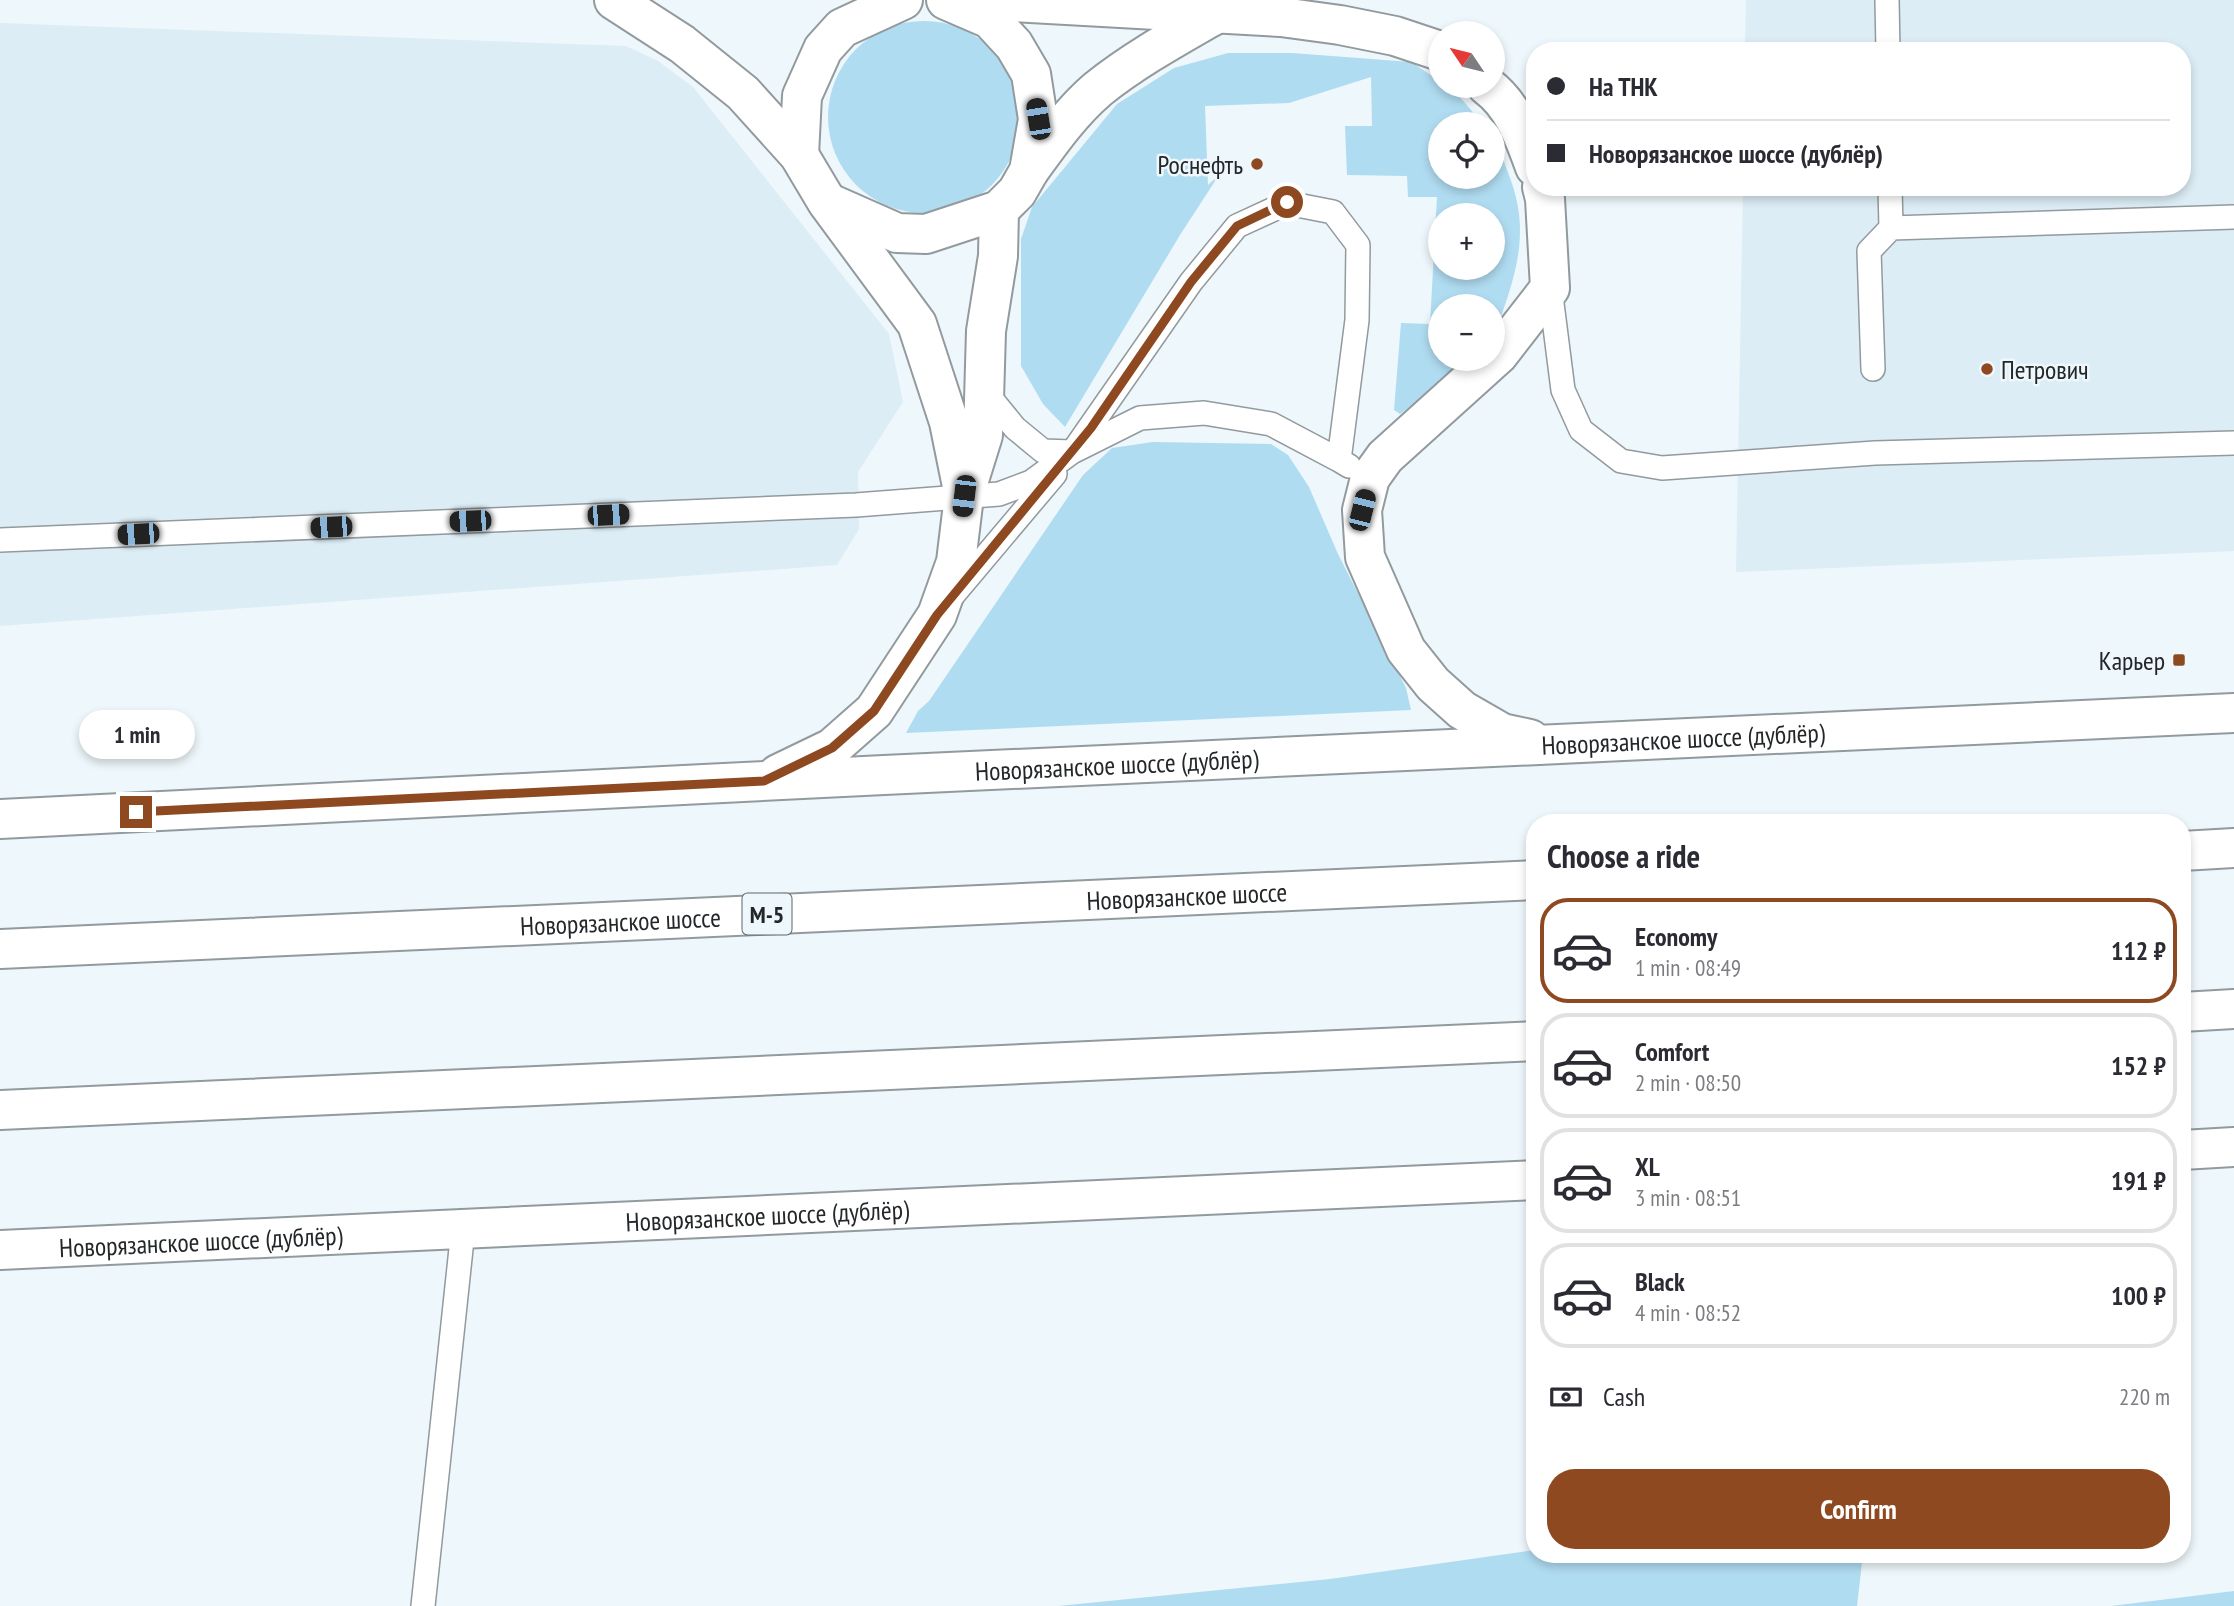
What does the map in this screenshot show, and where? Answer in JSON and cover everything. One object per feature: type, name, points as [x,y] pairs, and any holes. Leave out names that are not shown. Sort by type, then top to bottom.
[{"type":"main road","points":[[614,0],[682,44],[743,93],[799,155],[827,202],[918,324],[949,422],[964,496]]},
{"type":"main road","points":[[799,155],[802,96],[823,49],[842,28],[903,0]]},
{"type":"main road","points":[[946,0],[989,19],[1014,45],[1031,75],[1038,119],[1029,171]]},
{"type":"main road","points":[[975,0],[1281,17],[1395,36],[1428,47]]},
{"type":"main road","points":[[827,202],[897,233],[926,234],[999,209],[1017,192],[1059,129],[1098,90],[1165,43],[1216,14]]},
{"type":"main road","points":[[1502,98],[1526,141]]},
{"type":"main road","points":[[1544,196],[1550,288],[1498,355],[1385,457],[1355,469],[1362,510],[1365,557],[1406,650],[1433,684],[1462,710],[1502,733],[1553,744]]},
{"type":"main road","points":[[764,781],[832,748],[874,711],[937,615],[956,562],[964,496],[983,435],[986,331],[998,256],[999,209]]},
{"type":"main road","name":"Новорязанское шоссе (дублёр)","points":[[0,819],[2234,713]]},
{"type":"main road","points":[[2191,850],[2234,848]]},
{"type":"main road","name":"Новорязанское шоссе","points":[[0,949],[1526,880]]},
{"type":"main road","points":[[2191,1011],[2234,1009]]},
{"type":"main road","points":[[0,1110],[1526,1041]]},
{"type":"main road","points":[[2191,1149],[2234,1147]]},
{"type":"main road","name":"Новорязанское шоссе (дублёр)","points":[[0,1250],[1526,1180]]},
{"type":"lane","points":[[1887,0],[1888,42]]},
{"type":"lane","points":[[1890,196],[1891,228]]},
{"type":"lane","points":[[0,540],[856,505],[999,494],[1031,482],[1072,452],[1140,418],[1204,413],[1270,424],[1355,469],[1358,245],[1333,212],[1287,202],[1237,226],[1191,282],[1072,452],[937,615]]},
{"type":"lane","points":[[1872,369],[1869,251],[1891,228],[2234,217]]},
{"type":"lane","points":[[1550,288],[1563,390],[1581,430],[1620,461],[1662,468],[1875,453],[2234,443]]},
{"type":"lane","points":[[984,390],[1015,428],[1042,451],[1072,452]]},
{"type":"lane","points":[[423,1606],[463,1230]]},
{"type":"shaded area","name":"Петрович","points":[[1746,0],[2234,0],[2234,551],[1736,572],[1743,196],[2191,196],[2191,42],[1745,42]]},
{"type":"shaded area","points":[[924,21],[961,29],[992,49],[1012,80],[1020,117],[1012,154],[992,185],[961,205],[924,213],[887,205],[856,185],[836,154],[828,117],[836,80],[856,49],[887,29]]},
{"type":"shaded area","points":[[0,23],[626,46],[658,61],[693,87],[889,334],[903,402],[858,472],[859,529],[837,565],[0,626]]},
{"type":"shaded area","points":[[1228,53],[1292,53],[1411,62],[1428,73],[1428,98],[1461,98],[1473,112],[1428,112],[1428,189],[1505,189],[1505,165],[1511,180],[1518,207],[1520,241],[1505,305],[1505,294],[1432,294],[1432,280],[1505,280],[1505,203],[1437,203],[1437,197],[1408,197],[1407,176],[1347,175],[1345,126],[1372,126],[1371,77],[1289,103],[1205,106],[1208,185],[1219,175],[1065,427],[1043,404],[1021,366],[1021,239],[1032,207],[1117,104],[1174,68]]},
{"type":"shaded area","points":[[1401,323],[1428,324],[1428,371],[1456,371],[1400,414],[1394,410]]},
{"type":"shaded area","points":[[1153,442],[1271,444],[1288,455],[1309,487],[1338,554],[1406,688],[1411,710],[906,733],[918,711],[929,701],[1083,475],[1112,448]]},
{"type":"shaded area","points":[[1526,1551],[1526,1563],[1862,1563],[1857,1606],[1058,1606],[1330,1579]]},
{"type":"shaded area","points":[[2234,1591],[2234,1606],[2111,1606]]},
{"type":"place","name":"Роснефть","points":[[1257,164]]},
{"type":"place","name":"Петрович","points":[[1987,369]]},
{"type":"place","name":"Карьер","points":[[2179,660]]},
{"type":"route","points":[[136,812],[764,781],[832,748],[874,711],[937,615],[1082,440],[1191,282],[1237,226],[1287,202]]}]
